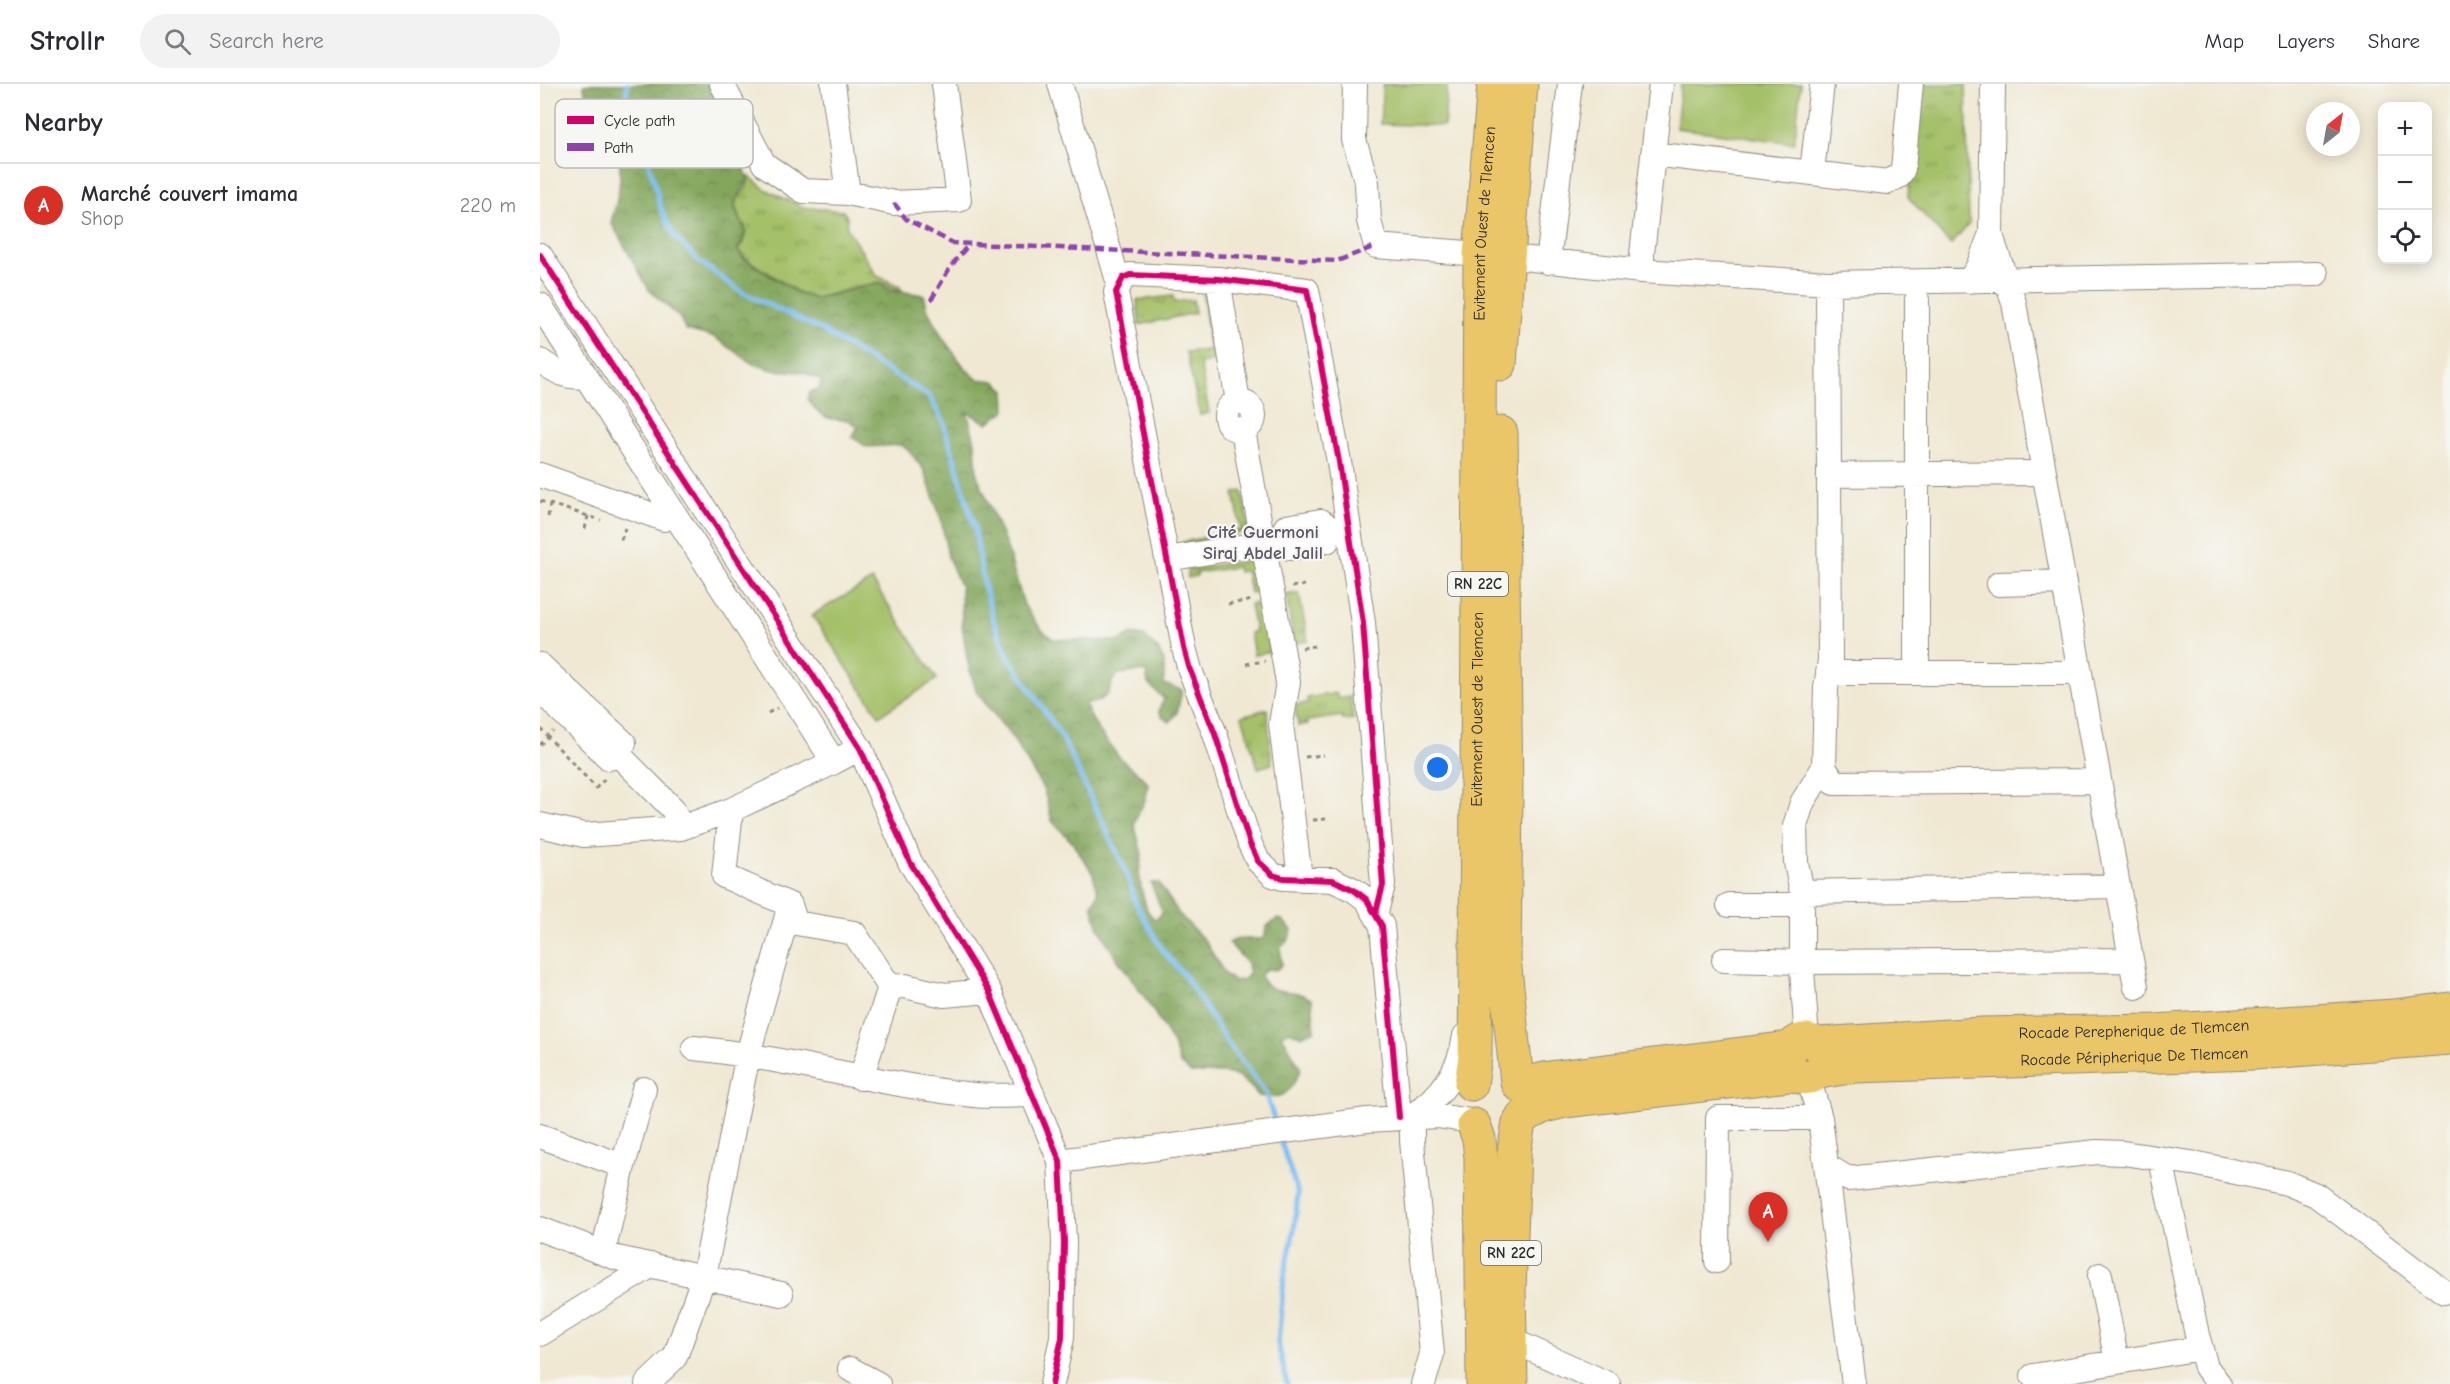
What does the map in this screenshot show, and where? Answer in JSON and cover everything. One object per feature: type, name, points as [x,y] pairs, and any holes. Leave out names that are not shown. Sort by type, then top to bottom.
[{"type":"highway","name":"Evitement Ouest de Tlemcen","points":[[1483,1384],[1481,1158],[1479,1139],[1464,1105],[1470,1086],[1475,1044],[1476,903],[1494,255],[1494,84]]},
{"type":"highway","name":"Evitement Ouest de Tlemcen","points":[[1511,1384],[1509,1291],[1514,1161],[1525,1101],[1518,1083],[1504,959],[1506,794],[1500,351],[1494,255],[1521,84]]},
{"type":"highway","name":"Rocade Perepherique de Tlemcen","points":[[1807,1059],[1982,1034],[2167,1030],[2394,1016],[2450,1009]]},
{"type":"highway","name":"Rocade Péripherique De Tlemcen","points":[[1807,1059],[1855,1066],[2255,1053],[2450,1038]]},
{"type":"highway","points":[[1470,1086],[1483,1075],[1497,1072],[1511,1077],[1518,1083],[1549,1078],[1807,1059]]},
{"type":"highway","points":[[1473,1123],[1486,1132],[1501,1133],[1544,1106],[1807,1059]]},
{"type":"street","points":[[722,84],[730,99]]},
{"type":"street","points":[[833,84],[848,193]]},
{"type":"street","points":[[753,143],[764,164],[803,191],[848,193],[894,203],[959,200],[944,84]]},
{"type":"street","points":[[1060,84],[1119,284]]},
{"type":"street","points":[[1355,84],[1354,140],[1367,183],[1370,221],[1376,246],[1494,255],[1642,271],[1828,284],[2316,274]]},
{"type":"street","points":[[1548,262],[1570,84]]},
{"type":"street","points":[[1642,271],[1661,84]]},
{"type":"street","points":[[1812,172],[1822,84]]},
{"type":"street","points":[[1653,154],[1888,182],[1899,176],[1903,169],[1911,84]]},
{"type":"street","points":[[1993,84],[1991,234],[1996,256],[2008,280],[2014,303],[2136,987]]},
{"type":"street","points":[[1969,281],[1978,267],[1991,234]]},
{"type":"street","points":[[540,255],[860,748],[910,861],[989,991],[1060,1161],[1064,1242],[1062,1338],[1052,1384]]},
{"type":"street","points":[[1376,912],[1383,885],[1363,623],[1339,462],[1306,290],[1218,279],[1130,275],[1123,278],[1116,292],[1190,670],[1215,734],[1250,844],[1258,861],[1273,875],[1342,883],[1367,900],[1382,926],[1406,1116],[1412,1141],[1432,1354],[1423,1384]]},
{"type":"street","points":[[1218,279],[1238,402],[1229,406],[1226,418],[1231,427],[1243,429],[1274,542],[1272,596],[1288,682],[1281,724],[1300,878]]},
{"type":"street","points":[[1828,284],[1830,660],[1826,688],[1823,779],[1802,803],[1795,826],[1796,863],[1802,898],[1802,962],[1807,1059],[1820,1118],[1827,1166],[1854,1384]]},
{"type":"street","points":[[1917,300],[1917,673]]},
{"type":"street","points":[[540,305],[834,762]]},
{"type":"street","points":[[540,361],[563,375],[573,378],[585,375]]},
{"type":"street","points":[[1830,475],[2044,472]]},
{"type":"street","points":[[540,475],[664,519]]},
{"type":"street","points":[[545,497],[637,522],[640,511]]},
{"type":"street","points":[[1167,559],[1274,542]]},
{"type":"street","points":[[1999,584],[2064,582]]},
{"type":"street","points":[[540,665],[624,743],[621,756]]},
{"type":"street","points":[[1828,673],[2080,674]]},
{"type":"street","points":[[540,679],[673,809],[681,828]]},
{"type":"street","points":[[540,690],[609,758],[621,756]]},
{"type":"street","points":[[540,825],[584,835],[681,828],[731,810],[860,748]]},
{"type":"street","points":[[1823,779],[2099,781]]},
{"type":"street","points":[[731,810],[724,876],[790,905],[796,923],[854,933],[890,987]]},
{"type":"street","points":[[1729,905],[1802,898],[2118,886]]},
{"type":"street","points":[[1406,1116],[1425,1107],[1446,1085],[1456,1069],[1463,1049],[1466,1031],[1469,914],[1476,903]]},
{"type":"street","points":[[647,1384],[675,1357],[704,1276],[748,1054],[790,905]]},
{"type":"street","points":[[1724,960],[1802,962],[2131,960]]},
{"type":"street","points":[[890,987],[905,986],[944,994],[989,991]]},
{"type":"street","points":[[861,1078],[890,987]]},
{"type":"street","points":[[694,1048],[748,1054],[861,1078],[976,1095],[1033,1095]]},
{"type":"street","points":[[1406,1116],[1445,1105],[1470,1086]]},
{"type":"street","points":[[603,1253],[644,1089]]},
{"type":"street","points":[[1406,1116],[1450,1132],[1467,1146],[1470,1159],[1471,1200],[1482,1222]]},
{"type":"street","points":[[1060,1161],[1406,1116],[1437,1116],[1473,1123]]},
{"type":"street","points":[[1717,1262],[1718,1118],[1820,1118]]},
{"type":"street","points":[[540,1136],[623,1166]]},
{"type":"street","points":[[1827,1166],[1848,1179],[2097,1152],[2161,1159],[2287,1183],[2316,1195],[2444,1292]]},
{"type":"street","points":[[2161,1159],[2201,1348],[2206,1367],[2219,1384]]},
{"type":"street","points":[[540,1229],[603,1253],[781,1294]]},
{"type":"street","points":[[540,1334],[652,1265]]},
{"type":"street","points":[[2100,1275],[2117,1362]]},
{"type":"street","points":[[1511,1340],[1608,1384]]},
{"type":"street","points":[[2033,1376],[2201,1348]]},
{"type":"street","points":[[850,1369],[878,1384]]},
{"type":"path","points":[[540,501],[545,497]]},
{"type":"path","points":[[545,497],[606,522]]},
{"type":"path","points":[[545,497],[548,517]]},
{"type":"path","points":[[585,529],[588,516]]},
{"type":"path","points":[[616,525],[625,528],[621,540]]},
{"type":"path","points":[[1228,604],[1272,596]]},
{"type":"path","points":[[540,728],[596,788],[621,756]]},
{"type":"green space","points":[[584,84],[723,84],[723,99],[587,99]]},
{"type":"green space","points":[[1383,84],[1447,84],[1444,126],[1380,124]]},
{"type":"green space","points":[[1681,84],[1801,84],[1794,143],[1676,128]]},
{"type":"green space","points":[[1919,84],[1966,84],[1969,224],[1951,245],[1908,197]]},
{"type":"green space","points":[[745,168],[746,183],[735,203],[737,214],[745,230],[737,250],[744,259],[796,292],[815,299],[879,283],[891,290],[924,295],[928,311],[944,340],[965,368],[977,379],[995,381],[1005,390],[1006,410],[987,423],[967,412],[975,442],[977,475],[1006,545],[1024,605],[1043,631],[1053,639],[1119,641],[1132,634],[1144,636],[1159,651],[1164,661],[1164,684],[1182,690],[1177,713],[1170,722],[1162,717],[1159,710],[1164,699],[1148,684],[1146,671],[1119,674],[1113,680],[1108,694],[1099,701],[1086,703],[1091,717],[1107,742],[1124,762],[1148,784],[1146,798],[1134,823],[1142,855],[1139,872],[1147,910],[1153,918],[1158,918],[1162,912],[1151,883],[1159,883],[1179,914],[1205,941],[1225,974],[1234,981],[1245,979],[1249,973],[1247,963],[1229,943],[1237,939],[1262,939],[1265,936],[1266,927],[1277,919],[1282,920],[1292,930],[1285,944],[1280,946],[1282,965],[1276,970],[1266,969],[1260,976],[1265,983],[1277,990],[1298,993],[1312,1000],[1315,1030],[1301,1036],[1289,1031],[1282,1035],[1301,1069],[1286,1093],[1275,1097],[1259,1096],[1243,1080],[1235,1076],[1221,1073],[1191,1073],[1180,1064],[1173,1044],[1148,1002],[1113,953],[1099,928],[1092,905],[1098,894],[1093,874],[1073,843],[1052,821],[1044,790],[1012,737],[977,693],[968,664],[962,625],[961,587],[948,557],[941,519],[924,470],[909,451],[901,445],[867,447],[852,437],[858,427],[848,420],[829,418],[820,414],[807,399],[810,392],[820,388],[821,380],[803,372],[773,370],[753,364],[714,337],[686,330],[679,317],[649,290],[611,222],[616,205],[620,169]]},
{"type":"green space","points":[[749,176],[765,189],[802,207],[843,211],[847,217],[847,228],[877,276],[898,285],[903,291],[879,282],[815,298],[796,291],[745,258],[739,250],[745,230],[736,203],[746,189]]},
{"type":"green space","points":[[1203,294],[1208,294],[1221,359],[1200,363],[1209,413],[1200,415],[1186,352],[1210,350]]},
{"type":"green space","points":[[1173,296],[1174,302],[1193,300],[1195,313],[1139,325],[1137,300]]},
{"type":"green space","points":[[1242,491],[1250,531],[1183,544],[1183,542],[1241,530],[1234,493]]},
{"type":"green space","points":[[1253,560],[1258,592],[1250,593],[1246,571],[1238,572],[1237,567],[1197,573],[1197,576],[1188,578],[1187,569]]},
{"type":"green space","points":[[872,580],[937,679],[879,716],[812,615]]},
{"type":"green space","points":[[1299,593],[1308,641],[1294,643],[1286,595]]},
{"type":"green space","points":[[1261,602],[1270,652],[1254,655],[1250,633],[1255,631],[1250,604]]},
{"type":"green space","points":[[1336,693],[1338,699],[1350,697],[1353,719],[1343,720],[1342,716],[1308,721],[1308,724],[1298,726],[1295,705],[1308,703],[1307,698]]},
{"type":"green space","points":[[1267,709],[1272,764],[1258,768],[1242,716]]},
{"type":"waterway","points":[[626,99],[627,84]]},
{"type":"waterway","points":[[650,168],[661,209],[674,236],[699,261],[740,291],[820,329],[929,396],[943,421],[975,529],[984,585],[994,622],[1008,656],[1062,737],[1127,874],[1136,904],[1163,951],[1185,976],[1227,1042],[1265,1092],[1276,1125]]},
{"type":"waterway","points":[[1280,1139],[1298,1194],[1294,1230],[1284,1277],[1278,1343],[1287,1384]]},
{"type":"marked path","points":[[894,203],[906,219],[953,243],[1337,261],[1376,246]]},
{"type":"marked path","points":[[931,300],[951,266],[969,244]]},
{"type":"cycle path","points":[[540,255],[860,748],[910,862],[989,991],[1060,1161],[1064,1242],[1062,1338],[1052,1384]]},
{"type":"cycle path","points":[[1376,912],[1383,885],[1363,623],[1339,462],[1307,290],[1218,279],[1130,275],[1123,278],[1116,292],[1190,670],[1215,734],[1250,844],[1258,861],[1273,875],[1283,878],[1333,880],[1354,890],[1367,900],[1382,926],[1399,1117]]},
{"type":"place","name":"Marché couvert imama","points":[[1768,1242]]},
{"type":"district","name":"Cité Guermoni Siraj Abdel Jalil","points":[[1263,542]]}]
